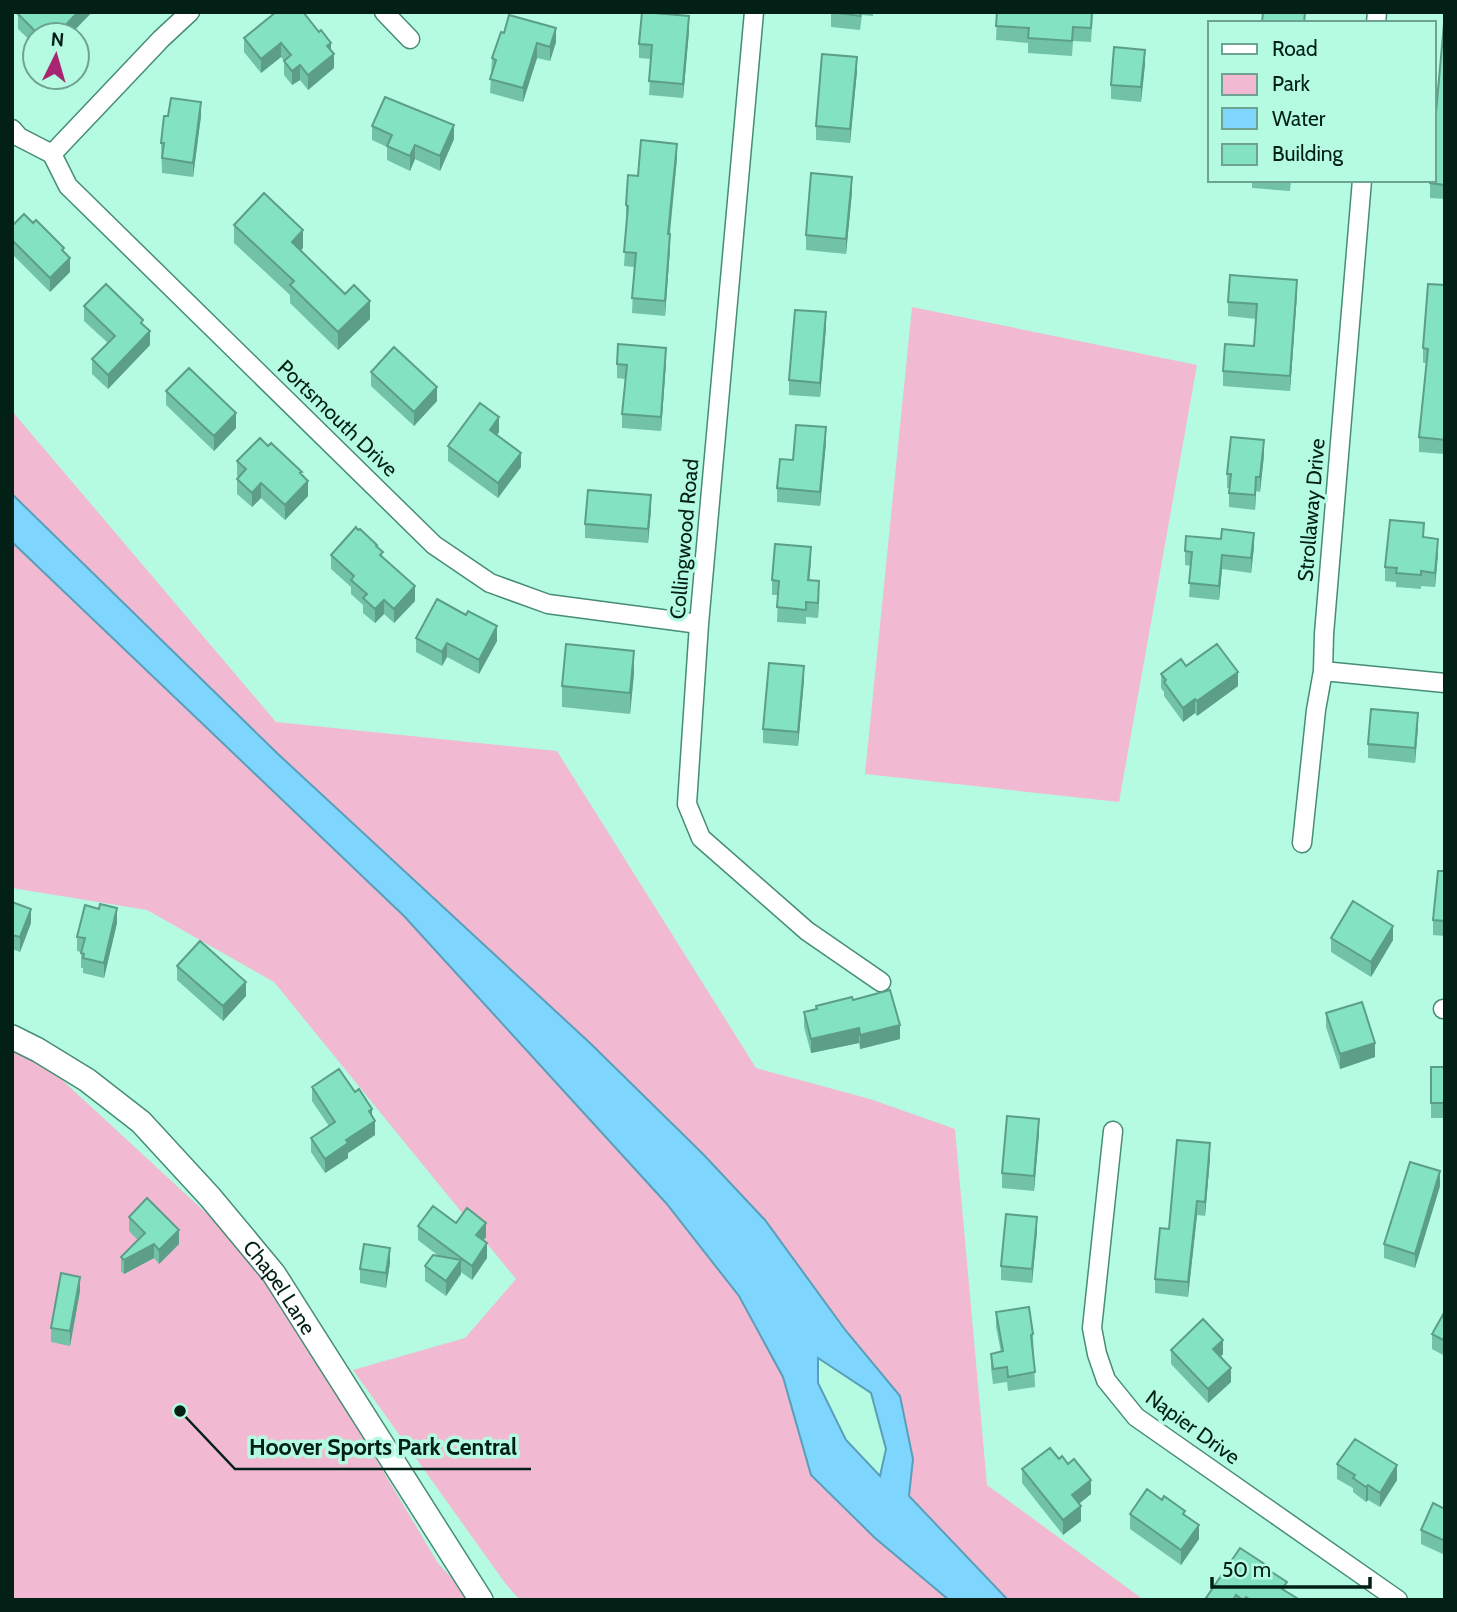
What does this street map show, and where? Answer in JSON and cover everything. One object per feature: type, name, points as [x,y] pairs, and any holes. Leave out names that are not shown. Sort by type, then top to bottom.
[{"type":"street","points":[[12,130],[19,137],[52,154],[190,12]]},
{"type":"street","points":[[384,12],[410,39]]},
{"type":"street","name":"Collingwood Road","points":[[754,12],[699,624],[687,804],[701,838],[807,932],[881,982]]},
{"type":"street","name":"Portsmouth Drive","points":[[52,154],[68,186],[434,545],[490,583],[548,604],[699,624]]},
{"type":"street","name":"Strollaway Drive","points":[[1302,843],[1322,671],[1362,182]]},
{"type":"street","points":[[1322,671],[1445,683]]},
{"type":"street","name":"Chapel Lane","points":[[12,1037],[87,1080],[141,1122],[218,1206],[274,1274],[481,1600]]},
{"type":"street","name":"Napier Drive","points":[[1113,1131],[1092,1328],[1105,1380],[1136,1417],[1398,1600]]},
{"type":"green space","points":[[912,307],[1197,365],[1119,802],[865,774]]},
{"type":"green space","points":[[12,411],[276,722],[557,751],[756,1068],[870,1099],[955,1129],[987,1485],[1144,1600],[1008,1600],[909,1496],[913,1459],[900,1396],[846,1331],[765,1220],[590,1043],[278,754],[12,494]]},
{"type":"green space","points":[[12,542],[404,916],[666,1203],[739,1296],[783,1377],[811,1475],[875,1538],[949,1600],[520,1600],[505,1583],[353,1370],[465,1338],[516,1279],[274,982],[147,910],[12,888]]},
{"type":"green space","points":[[12,1047],[34,1054],[257,1260],[438,1563],[471,1600],[12,1600]]},
{"type":"water","points":[[12,494],[278,754],[590,1043],[703,1154],[765,1220],[846,1331],[900,1396],[913,1459],[909,1496],[1008,1600],[949,1600],[875,1538],[811,1475],[783,1377],[739,1296],[666,1203],[404,916],[12,542]],"holes":[[[818,1358],[871,1393],[886,1449],[880,1476],[846,1440],[818,1383]]]},
{"type":"building","points":[[78,12],[70,21],[25,21],[18,14]]},
{"type":"building","points":[[276,12],[303,12],[331,43],[327,46],[334,54],[308,75],[300,65],[292,71],[284,61],[291,55],[281,43],[261,59],[244,38]]},
{"type":"building","points":[[642,12],[689,16],[683,84],[649,81],[652,45],[639,44]]},
{"type":"building","points":[[831,12],[861,12],[860,16]]},
{"type":"building","points":[[997,12],[1092,12],[1091,28],[1073,27],[1072,41],[1028,38],[1029,28],[996,26]]},
{"type":"building","points":[[1263,12],[1305,12],[1304,21],[1262,21]]},
{"type":"building","points":[[1445,12],[1445,185],[1430,183],[1436,182],[1436,113]]},
{"type":"building","points":[[509,15],[556,28],[550,47],[537,43],[523,88],[490,79],[496,60],[492,58]]},
{"type":"building","points":[[1114,47],[1145,50],[1141,87],[1111,85]]},
{"type":"building","points":[[822,54],[857,57],[850,129],[816,126]]},
{"type":"building","points":[[385,97],[454,125],[440,156],[415,145],[410,156],[387,146],[392,135],[372,126]]},
{"type":"building","points":[[171,98],[201,102],[193,163],[162,158],[164,116],[168,116]]},
{"type":"building","points":[[641,140],[677,144],[668,234],[665,301],[632,298],[636,253],[624,252],[628,175],[638,176]]},
{"type":"building","points":[[811,173],[852,177],[846,239],[806,235]]},
{"type":"building","points":[[264,193],[303,230],[292,242],[345,294],[354,285],[370,301],[338,332],[290,285],[294,281],[234,225]]},
{"type":"building","points":[[24,214],[33,223],[36,220],[64,248],[62,250],[70,258],[50,278],[12,240],[12,226]]},
{"type":"building","points":[[1230,275],[1297,280],[1290,376],[1223,371],[1225,344],[1254,346],[1257,304],[1228,302]]},
{"type":"building","points":[[106,284],[143,320],[141,323],[150,331],[108,375],[92,359],[115,336],[84,306]]},
{"type":"building","points":[[1428,284],[1445,285],[1445,440],[1419,437],[1428,349],[1423,348]]},
{"type":"building","points":[[795,310],[826,312],[820,383],[789,380]]},
{"type":"building","points":[[618,344],[666,348],[661,417],[622,414],[627,365],[617,364]]},
{"type":"building","points":[[394,347],[437,387],[414,412],[371,372]]},
{"type":"building","points":[[189,368],[236,413],[214,436],[166,391]]},
{"type":"building","points":[[480,403],[499,417],[490,430],[521,453],[498,483],[448,446]]},
{"type":"building","points":[[796,425],[826,427],[820,492],[777,488],[780,459],[793,460]]},
{"type":"building","points":[[1231,437],[1264,440],[1255,495],[1229,493],[1231,474],[1227,474]]},
{"type":"building","points":[[260,438],[268,446],[271,443],[308,481],[285,505],[261,483],[252,493],[237,479],[246,469],[237,461]]},
{"type":"building","points":[[588,490],[651,495],[648,529],[585,524]]},
{"type":"building","points":[[1390,520],[1424,523],[1423,537],[1438,539],[1435,573],[1396,573],[1397,568],[1385,567]]},
{"type":"building","points":[[356,527],[383,552],[380,555],[415,586],[394,609],[384,600],[375,609],[363,598],[367,594],[351,580],[354,576],[331,555]]},
{"type":"building","points":[[1222,529],[1254,533],[1251,558],[1222,555],[1219,586],[1189,583],[1192,552],[1185,551],[1186,536],[1221,539]]},
{"type":"building","points":[[775,544],[811,547],[808,580],[819,581],[818,603],[806,602],[806,610],[777,607],[779,581],[772,580]]},
{"type":"building","points":[[437,599],[466,615],[468,611],[497,626],[479,660],[447,643],[442,652],[416,638]]},
{"type":"building","points":[[566,644],[634,651],[630,693],[562,686]]},
{"type":"building","points":[[1217,644],[1238,672],[1183,708],[1161,674],[1181,659],[1186,666]]},
{"type":"building","points":[[769,663],[804,666],[798,732],[763,729]]},
{"type":"building","points":[[1371,709],[1418,713],[1415,748],[1368,744]]},
{"type":"building","points":[[1438,871],[1445,871],[1445,921],[1433,920]]},
{"type":"building","points":[[1353,901],[1393,926],[1371,962],[1331,938]]},
{"type":"building","points":[[12,902],[31,909],[20,937],[12,935]]},
{"type":"building","points":[[100,904],[117,908],[104,963],[83,958],[84,954],[81,953],[85,938],[77,937],[85,905],[99,909]]},
{"type":"building","points":[[200,941],[246,982],[223,1006],[177,966]]},
{"type":"building","points":[[890,990],[900,1025],[860,1035],[859,1028],[811,1039],[804,1012],[817,1009],[816,1006]]},
{"type":"building","points":[[1362,1002],[1375,1043],[1340,1054],[1326,1013]]},
{"type":"building","points":[[1431,1067],[1445,1067],[1445,1103],[1431,1103]]},
{"type":"building","points":[[339,1069],[355,1092],[359,1089],[372,1109],[369,1111],[375,1121],[346,1140],[348,1143],[325,1159],[311,1138],[335,1122],[312,1087]]},
{"type":"building","points":[[1007,1116],[1039,1119],[1034,1176],[1002,1173]]},
{"type":"building","points":[[1177,1140],[1210,1143],[1205,1202],[1197,1201],[1188,1282],[1155,1279],[1160,1228],[1169,1229]]},
{"type":"building","points":[[1410,1162],[1440,1171],[1415,1254],[1384,1244]]},
{"type":"building","points":[[147,1198],[179,1230],[159,1250],[154,1244],[124,1260],[121,1257],[145,1233],[129,1217]]},
{"type":"building","points":[[433,1206],[456,1223],[467,1208],[486,1223],[476,1235],[487,1243],[472,1266],[418,1226]]},
{"type":"building","points":[[1006,1214],[1037,1217],[1032,1269],[1001,1266]]},
{"type":"building","points":[[364,1244],[390,1248],[386,1273],[360,1269]]},
{"type":"building","points":[[433,1255],[461,1260],[446,1281],[425,1266]]},
{"type":"building","points":[[61,1273],[80,1277],[70,1331],[51,1328]]},
{"type":"building","points":[[1029,1307],[1035,1372],[1008,1377],[1007,1367],[993,1369],[991,1354],[1003,1351],[996,1312]]},
{"type":"building","points":[[1445,1311],[1445,1341],[1432,1334]]},
{"type":"building","points":[[1203,1319],[1223,1340],[1213,1349],[1231,1368],[1208,1389],[1171,1350]]},
{"type":"building","points":[[1355,1439],[1397,1465],[1380,1493],[1368,1485],[1366,1487],[1353,1478],[1355,1475],[1337,1464]]},
{"type":"building","points":[[1050,1448],[1059,1459],[1062,1456],[1068,1464],[1074,1459],[1091,1480],[1072,1495],[1081,1506],[1063,1520],[1022,1469]]},
{"type":"building","points":[[1147,1489],[1162,1500],[1164,1496],[1199,1525],[1181,1550],[1130,1514]]},
{"type":"building","points":[[1433,1503],[1445,1509],[1445,1541],[1421,1530]]},
{"type":"building","points":[[1240,1548],[1287,1582],[1282,1589],[1300,1600],[1251,1600],[1246,1597],[1243,1600],[1236,1595],[1233,1600],[1206,1598]]},
{"type":"place","name":"Hoover Sports Park Central","points":[[180,1411]]}]
